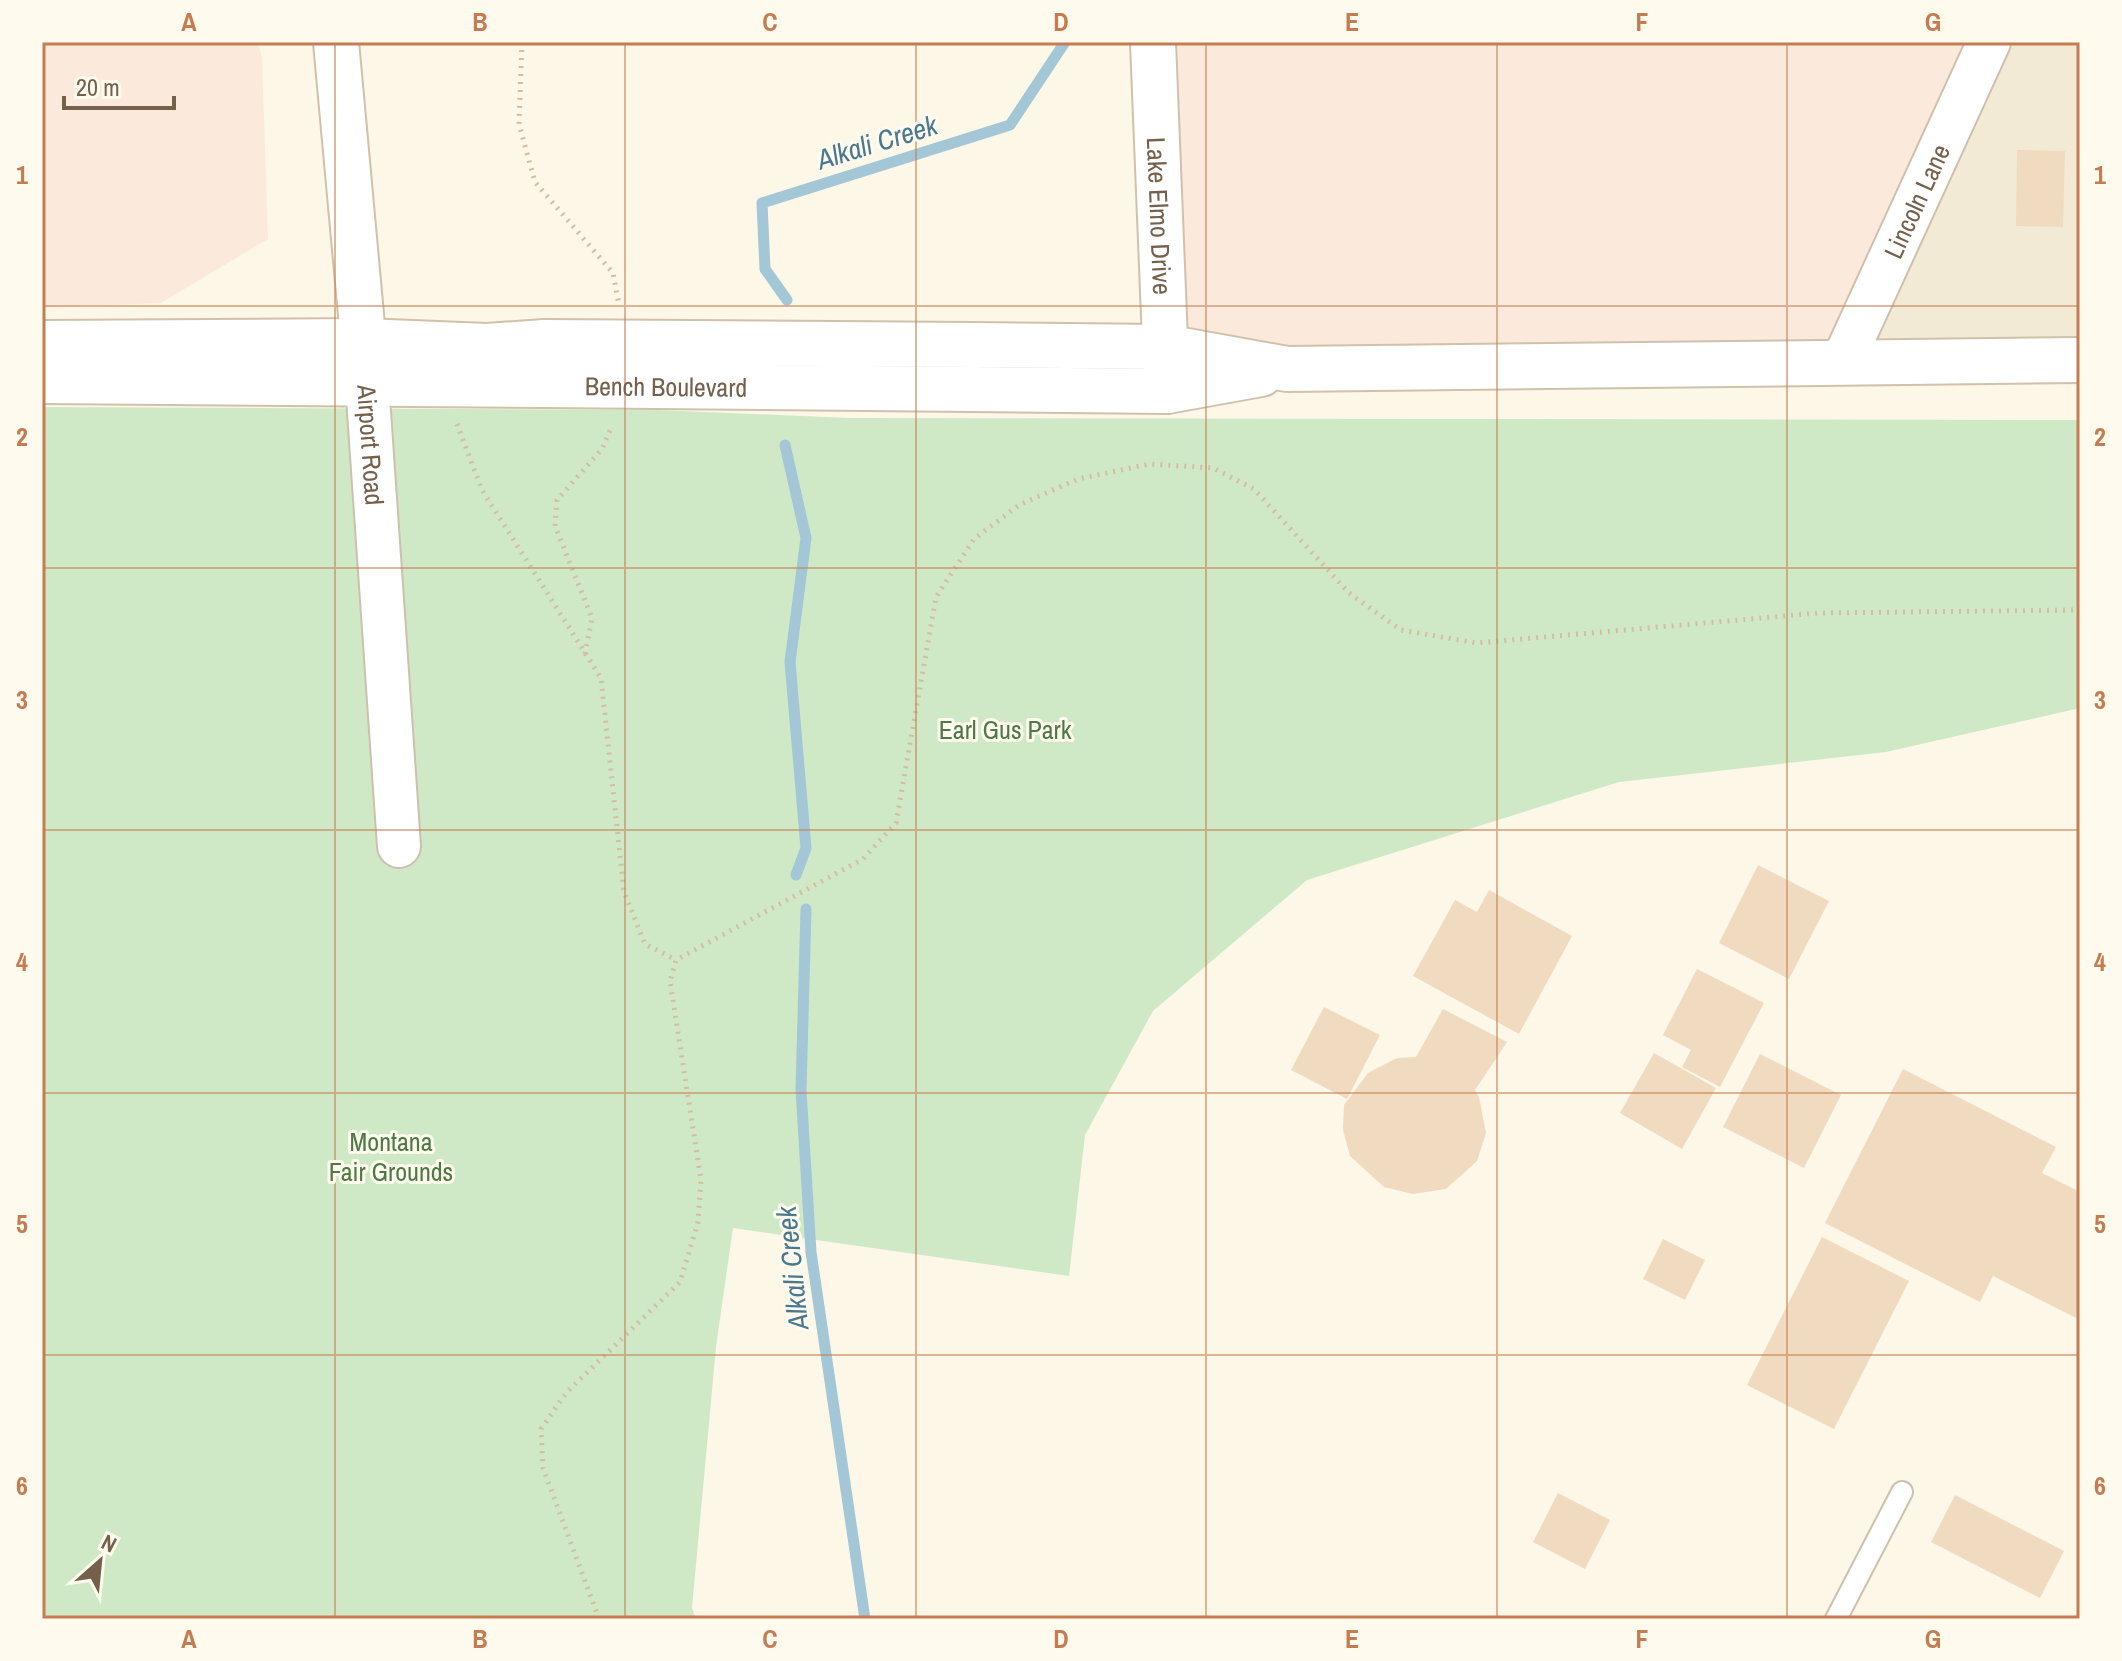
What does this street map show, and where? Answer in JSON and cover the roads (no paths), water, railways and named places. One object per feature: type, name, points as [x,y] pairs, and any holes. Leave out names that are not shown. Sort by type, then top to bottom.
[{"type":"main road","name":"Airport Road","points":[[336,42],[367,383]]},
{"type":"main road","name":"Lake Elmo Drive","points":[[1153,42],[1167,391]]},
{"type":"main road","points":[[42,343],[363,341],[487,346],[545,342],[1165,347],[1287,369],[2080,360]]},
{"type":"main road","name":"Bench Boulevard","points":[[42,381],[1167,391],[1287,369]]},
{"type":"street","name":"Lincoln Lane","points":[[1843,361],[1989,42]]},
{"type":"street","name":"Airport Road","points":[[367,383],[399,846]]},
{"type":"lane","points":[[1836,1619],[1902,1492]]},
{"type":"waterway","name":"Alkali Creek","points":[[787,300],[765,269],[762,203],[1010,125],[1065,42]]},
{"type":"waterway","name":"Alkali Creek","points":[[785,445],[806,538],[790,662],[806,848],[796,875]]},
{"type":"waterway","name":"Alkali Creek","points":[[806,909],[801,1090],[811,1252],[865,1619]]},
{"type":"park label","name":"Earl Gus Park","points":[[1005,729]]},
{"type":"park label","name":"Montana Fair Grounds","points":[[391,1156]]}]
